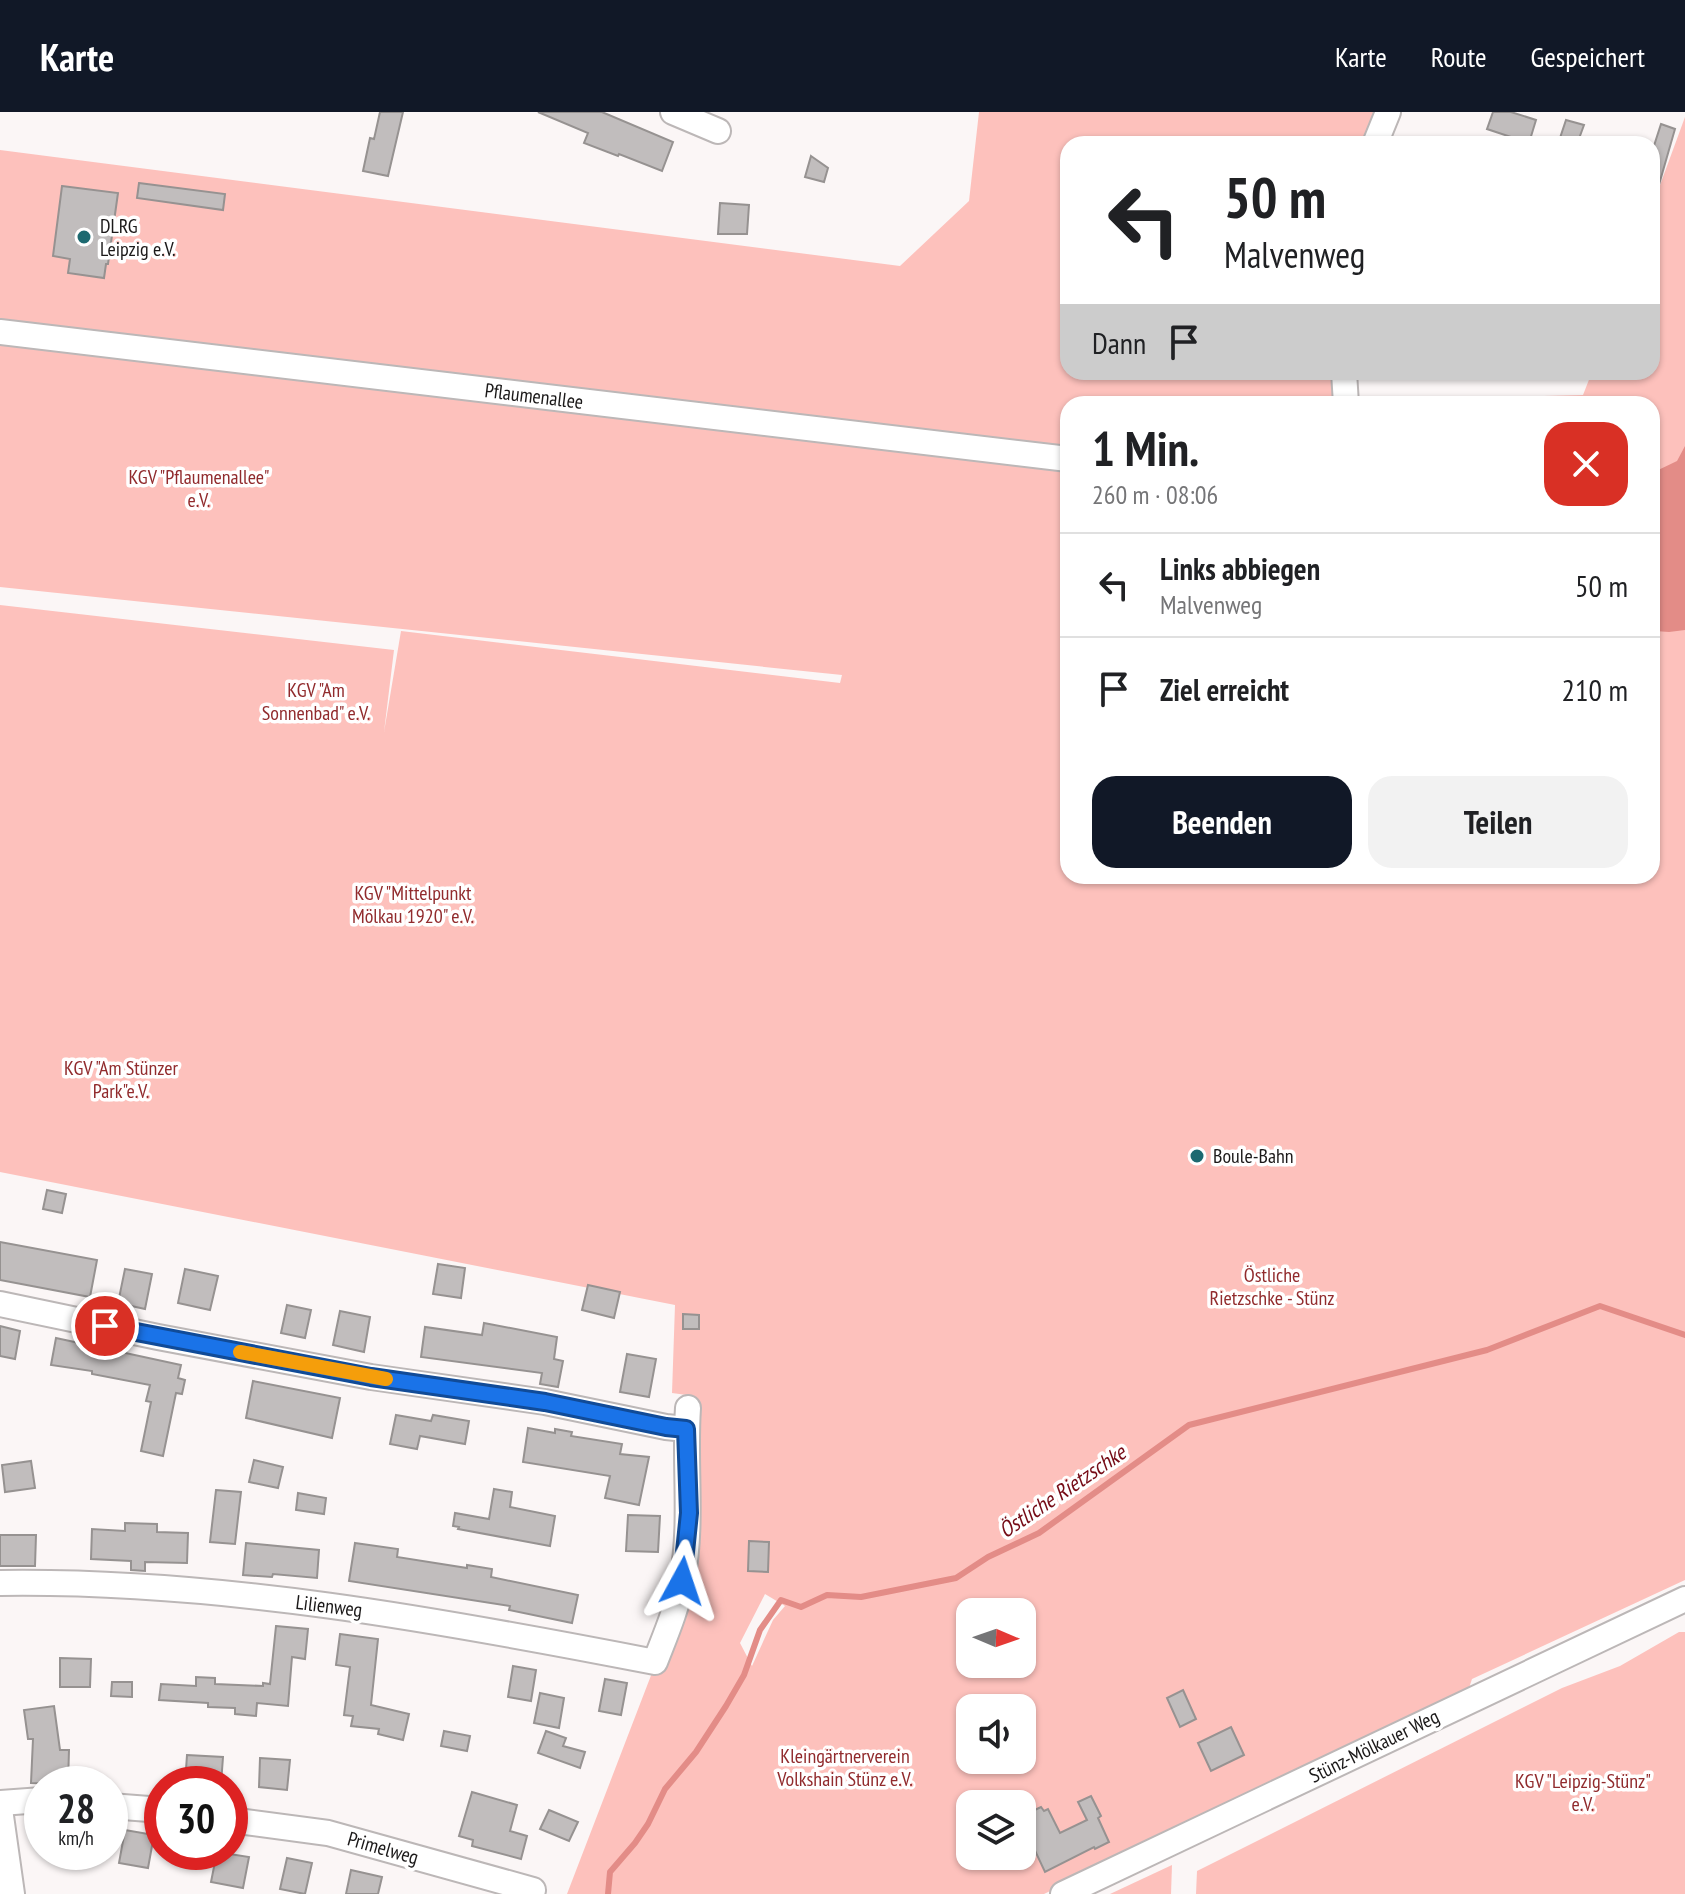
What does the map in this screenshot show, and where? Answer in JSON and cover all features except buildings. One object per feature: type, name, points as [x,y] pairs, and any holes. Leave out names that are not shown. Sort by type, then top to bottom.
[{"type":"street","points":[[673,112],[718,131]]},
{"type":"street","points":[[1378,136],[1388,112]]},
{"type":"street","name":"Pflaumenallee","points":[[0,332],[1060,458]]},
{"type":"street","name":"Lilienweg","points":[[0,1304],[371,1377],[545,1402],[666,1427],[687,1419],[689,1513],[682,1581],[655,1662],[355,1609],[144,1586],[0,1583]]},
{"type":"street","name":"Stünz-Mölkauer Weg","points":[[1063,1894],[1685,1599]]},
{"type":"street","points":[[0,1803],[24,1801]]},
{"type":"street","points":[[0,1809],[3,1854],[12,1894]]},
{"type":"street","name":"Primelweg","points":[[248,1822],[328,1833],[533,1890]]},
{"type":"green space","name":"Östliche Rietzschke - Stünz","points":[[979,112],[1400,112],[1391,136],[1060,136],[1060,380],[1354,380],[1355,396],[1060,396],[1060,884],[1660,884],[1660,396],[1545,396],[1583,395],[1589,380],[1660,380],[1660,185],[1685,117],[1685,1580],[1472,1679],[1469,1688],[1044,1894],[567,1894],[690,1574],[694,1396],[672,1393],[675,1305],[0,1172],[0,605],[394,650],[384,732],[401,631],[840,683],[842,675],[0,587],[0,150],[900,266],[969,201]],"holes":[[[765,1594],[785,1606],[773,1620],[752,1666],[740,1643]]]},
{"type":"green space","name":"KGV \"Leipzig-Stünz\" e.V.","points":[[1679,1632],[1685,1632],[1685,1894],[1196,1894],[1197,1871],[1562,1688],[1620,1666]]},
{"type":"green space","points":[[1172,1865],[1171,1894],[1110,1894]]},
{"type":"shaded area","points":[[1685,446],[1685,630],[1660,631],[1660,469],[1677,461]]},
{"type":"waterway","name":"Östliche Rietzschke","points":[[608,1894],[610,1872],[635,1843],[665,1789],[696,1752],[726,1706],[744,1675],[760,1630],[781,1600],[801,1607],[827,1595],[861,1597],[956,1578],[988,1557],[1039,1533],[1189,1425],[1487,1350],[1600,1306],[1685,1335]]},
{"type":"slow traffic","points":[[240,1352],[386,1379]]},
{"type":"place","name":"DLRG Leipzig e.V.","points":[[84,237]]},
{"type":"place","name":"Boule-Bahn","points":[[1197,1156]]},
{"type":"route","points":[[105,1326],[371,1377],[545,1402],[686,1429],[689,1513],[682,1581]]},
{"type":"park label","name":"KGV \"Pflaumenallee\" e.V.","points":[[199,488]]},
{"type":"park label","name":"KGV \"Am Sonnenbad\" e.V.","points":[[316,702]]},
{"type":"park label","name":"KGV \"Mittelpunkt Mölkau 1920\" e.V.","points":[[413,904]]},
{"type":"park label","name":"KGV \"Am Stünzer Park\"e.V.","points":[[121,1080]]},
{"type":"park label","name":"Kleingärtnerverein Volkshain Stünz e.V.","points":[[845,1768]]}]
